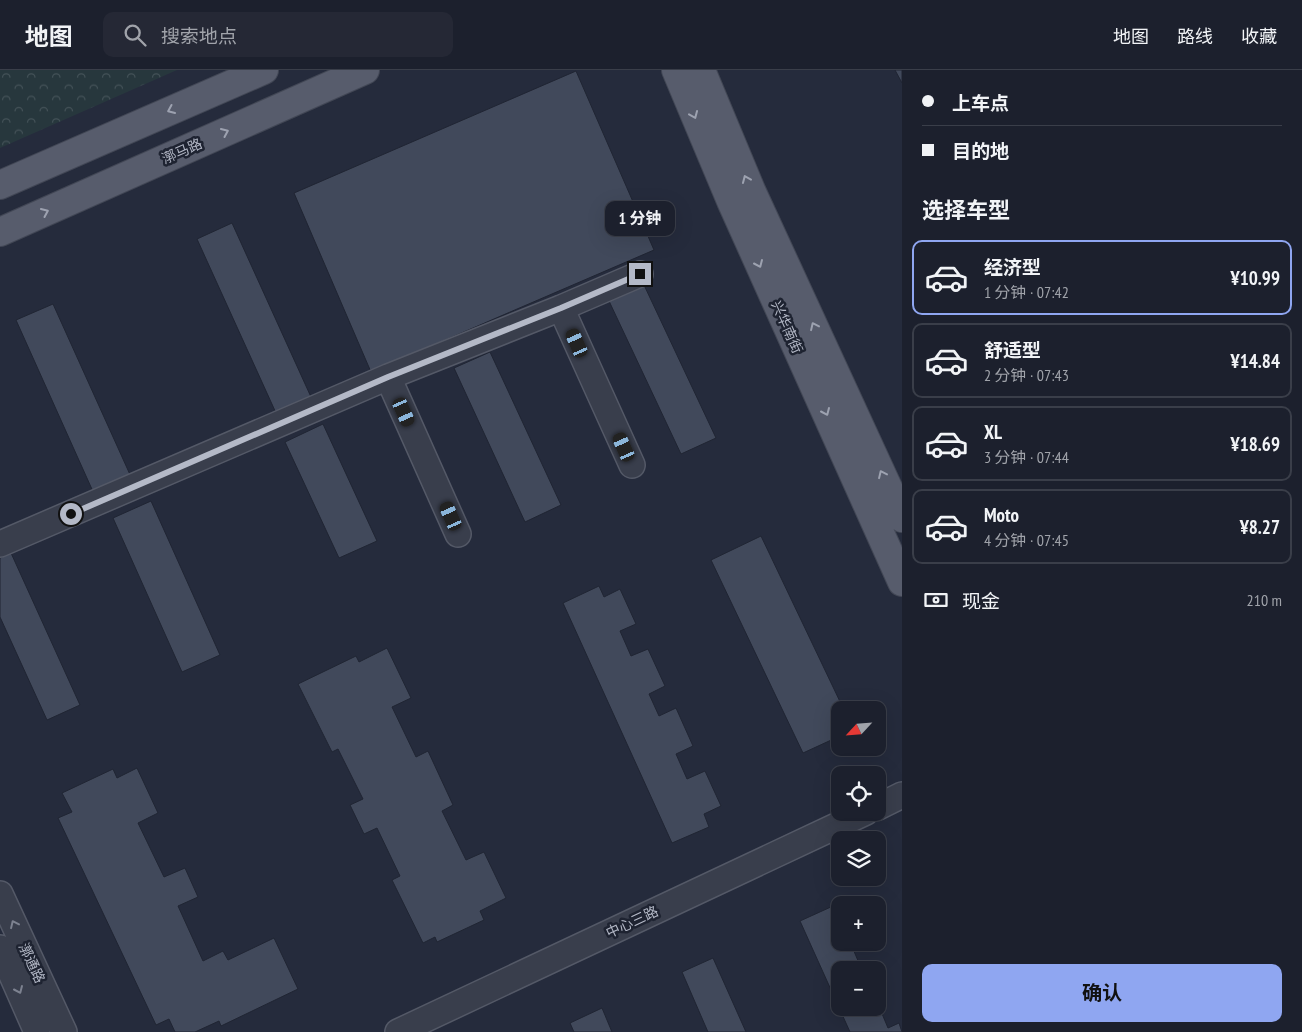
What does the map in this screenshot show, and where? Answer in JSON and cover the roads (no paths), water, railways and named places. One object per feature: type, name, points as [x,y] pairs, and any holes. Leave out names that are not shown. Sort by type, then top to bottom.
[{"type":"main road","points":[[0,185],[264,70]]},
{"type":"main road","name":"漷马路","points":[[0,232],[365,70]]},
{"type":"main road","name":"兴华南街","points":[[676,70],[731,201],[902,582]]},
{"type":"main road","name":"兴华南街","points":[[701,70],[751,190],[902,518]]},
{"type":"street","points":[[0,544],[388,377],[561,308],[640,274]]},
{"type":"street","points":[[561,308],[632,465]]},
{"type":"street","points":[[388,377],[458,534]]},
{"type":"street","points":[[886,803],[902,796]]},
{"type":"street","name":"中心三路","points":[[398,1032],[847,821]]},
{"type":"street","name":"漷通路","points":[[0,894],[64,1032]]},
{"type":"street","name":"漷通路","points":[[0,948],[37,1032]]}]
